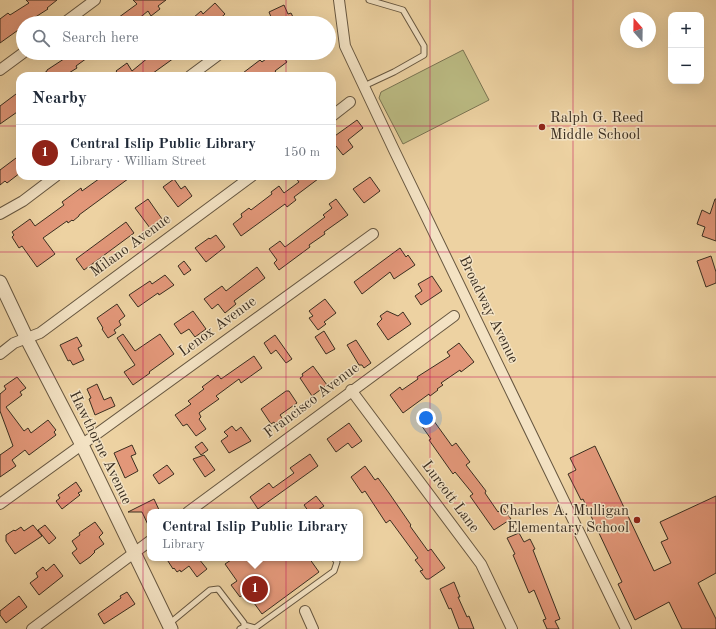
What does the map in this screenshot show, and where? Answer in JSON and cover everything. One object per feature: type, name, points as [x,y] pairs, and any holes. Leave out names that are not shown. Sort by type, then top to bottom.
[{"type":"street","points":[[73,16],[95,0]]},
{"type":"street","name":"Broadway Avenue","points":[[339,0],[345,46],[397,157],[626,629]]},
{"type":"street","points":[[0,70],[16,58]]},
{"type":"street","points":[[195,72],[212,60]]},
{"type":"street","points":[[336,113],[350,102]]},
{"type":"street","points":[[0,214],[22,201],[51,180]]},
{"type":"street","name":"Milano Avenue","points":[[0,354],[14,343],[40,333],[247,180]]},
{"type":"street","name":"Lenox Avenue","points":[[0,504],[373,234]]},
{"type":"street","name":"Hawthorne Avenue","points":[[0,282],[27,339],[82,444],[170,626]]},
{"type":"street","name":"Francisco Avenue","points":[[192,509],[351,390],[454,316]]},
{"type":"street","name":"Lurcott Lane","points":[[351,390],[481,564],[512,629]]},
{"type":"street","points":[[32,629],[147,543]]},
{"type":"street","points":[[305,611],[313,629]]},
{"type":"lane","points":[[364,86],[394,72],[424,55],[424,46],[403,10],[369,0]]},
{"type":"lane","points":[[170,626],[210,590],[218,589],[244,623],[242,627],[255,628],[334,571],[336,561]]},
{"type":"green space","points":[[463,50],[489,100],[403,144],[379,98],[381,92]]},
{"type":"building","points":[[26,0],[57,0],[47,8],[48,9],[37,16],[16,16],[16,32],[0,43],[0,19],[8,13],[10,15],[29,3]]},
{"type":"building","points":[[133,0],[166,0],[158,6],[160,9],[151,16],[148,11],[142,16],[121,16],[137,4]]},
{"type":"building","points":[[215,3],[225,14],[223,16],[195,16],[201,11],[203,14]]},
{"type":"building","points":[[284,5],[288,14],[291,13],[292,16],[271,16],[269,12]]},
{"type":"building","points":[[62,60],[84,60],[76,66],[77,68],[70,72],[46,72]]},
{"type":"building","points":[[145,60],[171,60],[155,72],[116,71],[127,63],[132,71]]},
{"type":"building","points":[[260,60],[262,62],[265,60],[285,60],[287,62],[275,71],[276,72],[244,72]]},
{"type":"building","points":[[16,94],[16,113],[0,124],[0,106]]},
{"type":"building","points":[[357,120],[363,128],[348,140],[353,147],[343,155],[336,146],[336,135]]},
{"type":"building","points":[[16,158],[16,176],[7,183],[5,181],[0,185],[0,170]]},
{"type":"building","points":[[370,177],[380,191],[364,203],[353,189]]},
{"type":"building","points":[[97,180],[127,180],[73,221],[72,220],[68,223],[67,221],[43,238],[55,254],[37,267],[22,246],[19,248],[12,237],[14,235],[12,232],[30,219],[35,226],[64,205],[62,202],[81,188],[82,191]]},
{"type":"building","points":[[175,180],[181,189],[185,186],[192,196],[178,207],[163,187]]},
{"type":"building","points":[[297,180],[317,180],[294,197],[296,200],[287,207],[285,204],[241,236],[233,224],[242,217],[241,214],[249,208],[251,210],[272,194],[271,192],[279,186],[284,193],[299,182]]},
{"type":"building","points":[[148,199],[162,219],[150,228],[135,208]]},
{"type":"building","points":[[336,199],[348,215],[324,232],[325,234],[309,245],[310,247],[279,270],[274,263],[277,260],[269,249],[280,241],[285,247],[325,217],[323,215],[332,208],[329,204]]},
{"type":"building","points":[[715,199],[716,241],[702,236],[705,227],[697,224],[702,210],[710,214]]},
{"type":"building","points":[[126,222],[134,233],[84,270],[76,259]]},
{"type":"building","points":[[216,235],[225,247],[206,262],[195,248]]},
{"type":"building","points":[[400,248],[406,257],[408,255],[415,265],[394,279],[390,272],[362,294],[354,282]]},
{"type":"building","points":[[711,256],[716,272],[716,283],[706,287],[697,261]]},
{"type":"building","points":[[184,261],[191,270],[184,275],[178,266]]},
{"type":"building","points":[[257,267],[265,278],[234,301],[236,304],[225,313],[218,304],[212,309],[204,299],[222,286],[226,291]]},
{"type":"building","points":[[165,275],[174,285],[159,295],[158,293],[138,307],[129,295],[150,281],[152,284]]},
{"type":"building","points":[[432,276],[442,291],[421,305],[415,296],[422,291],[418,284]]},
{"type":"building","points":[[325,299],[336,313],[324,322],[326,324],[318,330],[309,318],[313,316],[309,311]]},
{"type":"building","points":[[117,304],[125,316],[119,321],[121,325],[114,330],[116,333],[108,338],[97,318]]},
{"type":"building","points":[[193,311],[206,329],[195,337],[189,329],[181,334],[174,324]]},
{"type":"building","points":[[387,311],[398,316],[403,312],[411,324],[388,340],[377,324],[382,319],[380,316]]},
{"type":"building","points":[[324,331],[335,349],[326,354],[315,337]]},
{"type":"building","points":[[123,334],[135,351],[160,334],[174,354],[133,385],[124,372],[135,365],[117,338]]},
{"type":"building","points":[[275,335],[292,359],[286,363],[276,350],[271,354],[264,343]]},
{"type":"building","points":[[77,337],[82,346],[78,348],[84,360],[73,365],[70,360],[68,361],[60,345]]},
{"type":"building","points":[[356,340],[371,363],[364,368],[362,365],[359,365],[347,345]]},
{"type":"building","points":[[459,343],[474,362],[461,372],[460,370],[441,383],[443,385],[437,389],[438,390],[430,396],[429,394],[403,413],[390,395],[400,387],[402,390],[418,379],[417,377],[450,356],[447,352]]},
{"type":"building","points":[[254,356],[262,368],[241,383],[239,379],[216,396],[219,399],[199,413],[201,417],[199,419],[206,429],[196,436],[187,424],[183,426],[175,415],[191,404],[188,401],[204,389],[202,387],[218,375],[221,379]]},
{"type":"building","points":[[313,366],[327,385],[312,396],[300,378],[303,376],[302,374]]},
{"type":"building","points":[[17,377],[26,388],[20,392],[22,395],[6,407],[24,431],[28,428],[31,433],[48,420],[56,430],[54,432],[56,435],[29,455],[25,450],[12,460],[16,466],[0,477],[0,455],[13,446],[0,411],[0,394],[6,389],[4,386]]},
{"type":"building","points":[[97,384],[104,400],[111,397],[115,406],[95,415],[87,389]]},
{"type":"building","points":[[286,391],[289,391],[297,403],[280,415],[283,419],[275,424],[274,422],[271,424],[261,409]]},
{"type":"building","points":[[431,417],[452,446],[456,443],[470,462],[466,465],[486,491],[485,493],[498,512],[503,508],[511,519],[494,530],[470,496],[473,494],[455,472],[453,474],[429,440],[431,439],[421,425]]},
{"type":"building","points":[[349,423],[362,441],[352,448],[348,443],[336,452],[327,439]]},
{"type":"building","points":[[232,426],[236,431],[241,427],[251,441],[229,453],[221,441],[228,436],[224,432]]},
{"type":"building","points":[[202,442],[208,450],[201,455],[195,447]]},
{"type":"building","points":[[132,445],[136,454],[131,456],[138,471],[125,478],[114,453]]},
{"type":"building","points":[[595,446],[654,571],[671,563],[661,542],[668,539],[660,522],[716,496],[716,573],[698,583],[716,619],[716,629],[682,629],[669,602],[635,620],[618,584],[622,582],[583,499],[581,500],[568,474],[576,470],[570,458]]},
{"type":"building","points":[[310,454],[318,466],[258,509],[250,497],[269,483],[273,488],[294,473],[290,468]]},
{"type":"building","points":[[204,455],[215,470],[205,477],[193,459]]},
{"type":"building","points":[[167,465],[174,474],[159,484],[153,475]]},
{"type":"building","points":[[365,466],[375,480],[378,478],[428,551],[431,549],[445,568],[429,579],[426,579],[420,571],[423,570],[415,560],[418,558],[390,520],[386,523],[365,491],[362,493],[351,477]]},
{"type":"building","points":[[76,482],[82,491],[78,493],[80,495],[62,509],[56,501],[60,498],[58,495]]},
{"type":"building","points":[[316,496],[324,506],[320,509],[307,509],[304,505]]},
{"type":"building","points":[[154,499],[159,509],[147,509],[147,523],[142,512],[128,512]]},
{"type":"building","points":[[95,522],[103,533],[99,537],[104,544],[80,564],[72,553],[77,549],[72,541],[80,535],[79,533]]},
{"type":"building","points":[[33,525],[42,536],[15,554],[6,541],[6,535],[21,527],[24,531]]},
{"type":"building","points":[[45,525],[56,538],[49,544],[38,530]]},
{"type":"building","points":[[519,533],[524,542],[530,539],[535,549],[533,550],[560,619],[555,621],[559,629],[547,629],[543,620],[546,619],[534,590],[529,593],[513,555],[515,554],[507,538]]},
{"type":"building","points":[[168,561],[201,561],[207,569],[197,577],[189,566],[181,572],[180,570],[177,572],[174,568],[173,569]]},
{"type":"building","points":[[230,561],[311,561],[319,572],[262,614],[246,592],[240,597],[231,585],[237,581],[225,564]]},
{"type":"building","points":[[54,564],[63,576],[39,595],[30,583],[38,577],[36,573],[43,567],[46,571]]},
{"type":"building","points":[[454,582],[460,597],[458,597],[467,617],[469,616],[474,629],[459,629],[451,608],[449,609],[440,589]]},
{"type":"building","points":[[127,592],[135,604],[104,624],[98,614]]},
{"type":"building","points":[[19,596],[27,607],[6,623],[0,615],[0,611]]},
{"type":"place","name":"Ralph G. Reed Middle School","points":[[542,127]]},
{"type":"place","name":"Charles A. Mulligan Elementary School","points":[[637,520]]},
{"type":"place","name":"Central Islip Public Library","points":[[255,589]]}]
